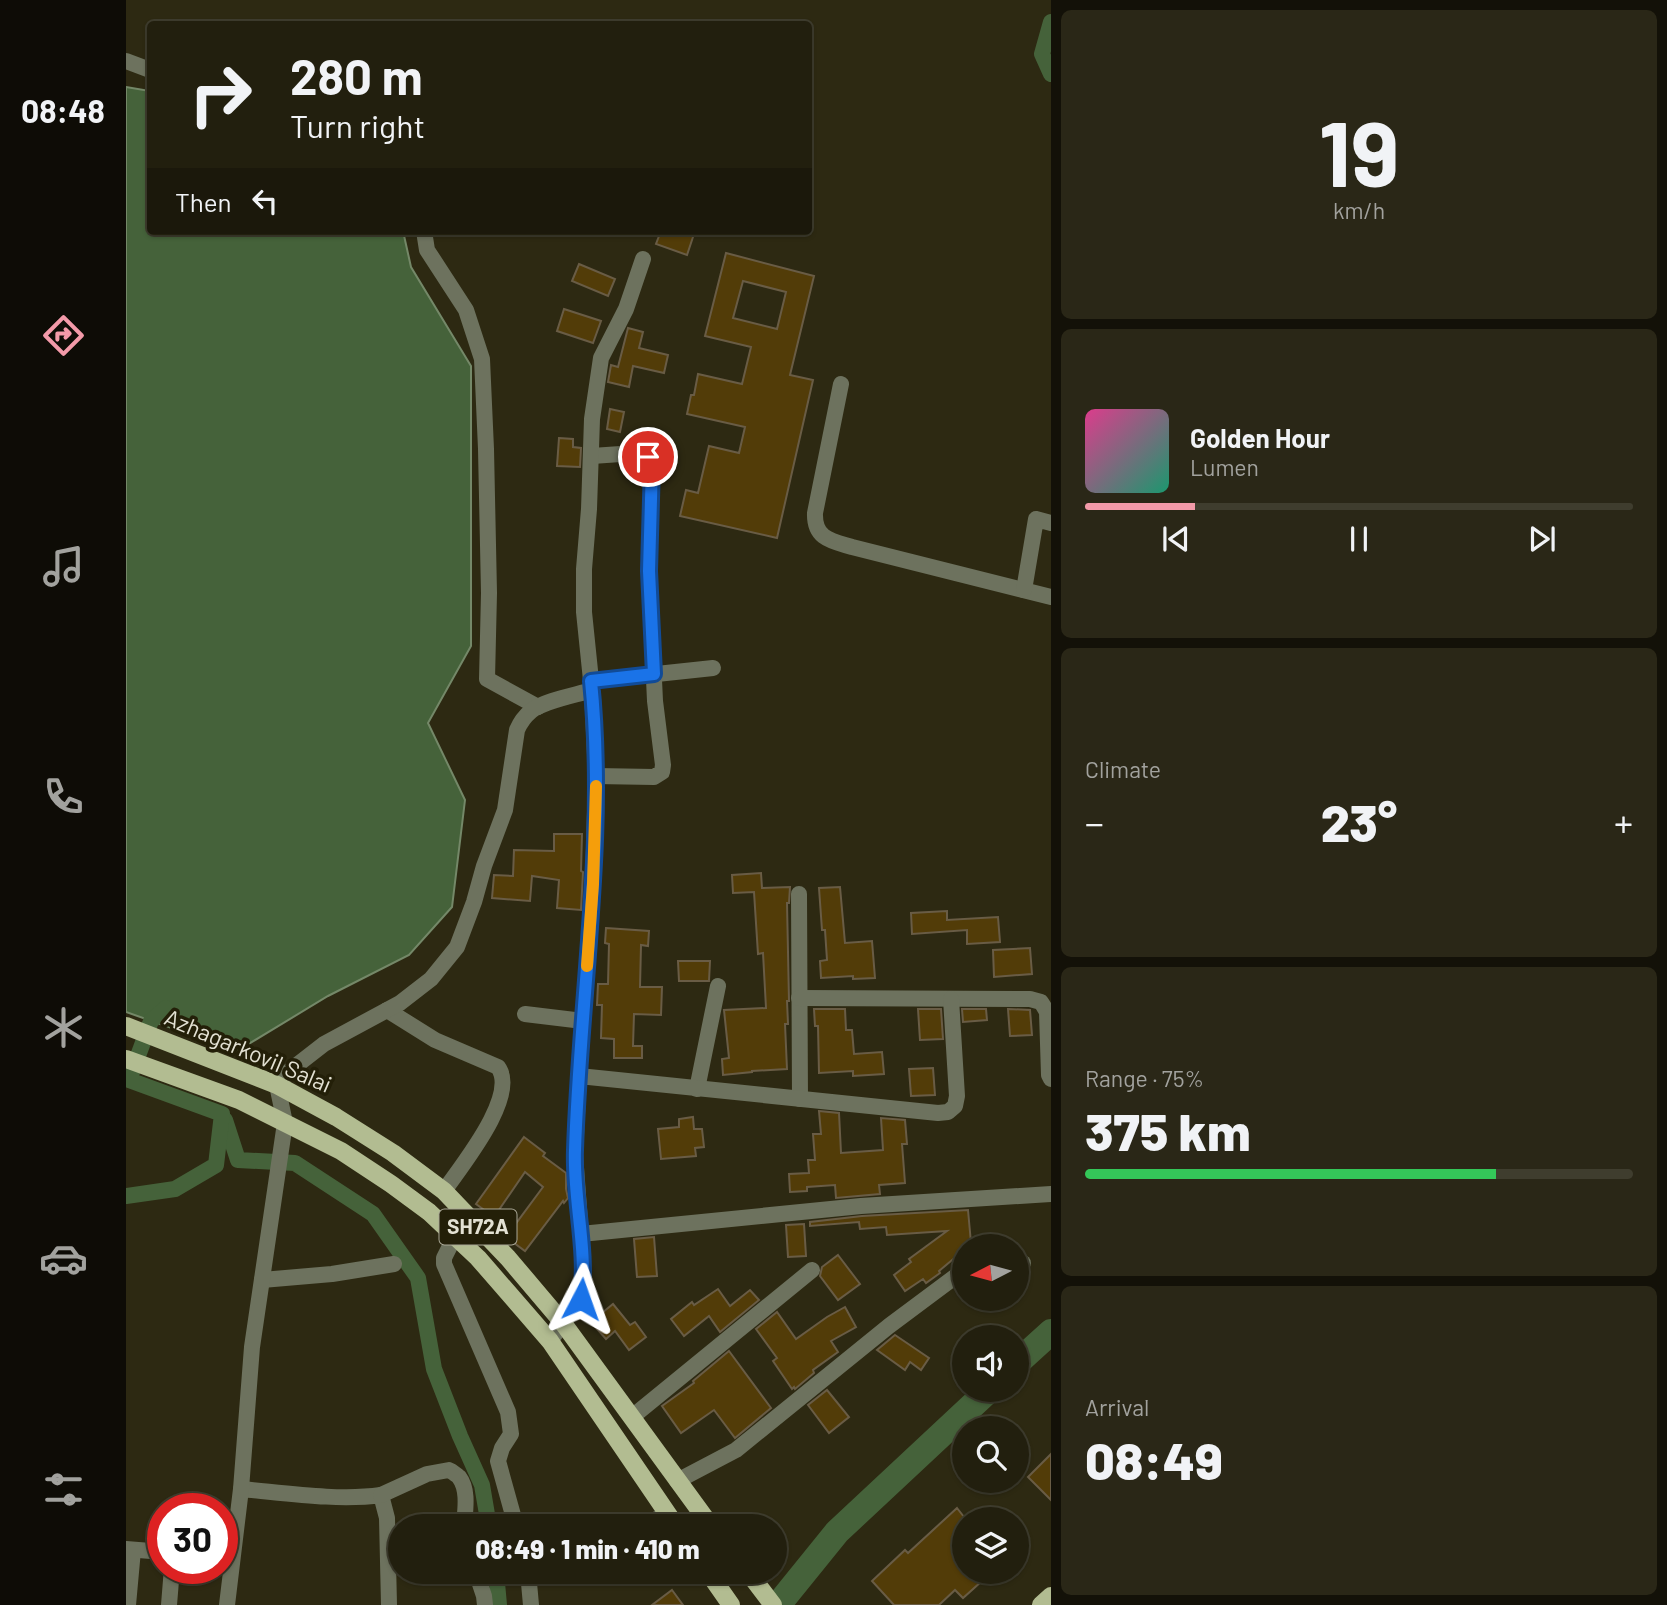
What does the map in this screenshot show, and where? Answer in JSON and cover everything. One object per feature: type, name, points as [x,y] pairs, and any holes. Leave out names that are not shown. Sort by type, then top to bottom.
[{"type":"main road","name":"Azhagarkovil Salai","points":[[139,1031],[277,1085],[336,1117],[393,1153],[444,1191],[508,1258],[564,1323],[702,1514]]},
{"type":"main road","name":"SH72A","points":[[126,1059],[239,1100],[341,1151],[429,1212],[516,1300],[550,1341],[668,1514]]},
{"type":"main road","points":[[716,1584],[731,1605]]},
{"type":"main road","points":[[758,1584],[774,1605]]},
{"type":"main road","points":[[1041,1605],[1051,1597]]},
{"type":"street","points":[[126,61],[147,69]]},
{"type":"street","points":[[425,235],[427,250],[466,310],[482,359],[488,541],[487,679],[538,706]]},
{"type":"street","points":[[550,1341],[581,1299],[584,1276],[575,1154],[593,884],[596,776],[584,612],[592,419],[601,358],[626,309],[643,259]]},
{"type":"street","points":[[841,384],[815,513],[819,533],[830,540],[852,547],[1051,597]]},
{"type":"street","points":[[592,456],[635,453],[648,457],[652,464],[649,571],[656,721],[663,765],[662,772],[654,777],[596,776]]},
{"type":"street","points":[[1024,590],[1036,520],[1051,523]]},
{"type":"street","points":[[238,1507],[242,1489],[252,1348],[285,1123],[277,1085],[288,1072],[324,1044],[400,1003],[431,979],[457,947],[505,810],[517,730],[529,713],[538,706],[591,685],[654,674],[713,668]]},
{"type":"street","points":[[799,894],[800,1099]]},
{"type":"street","points":[[697,1089],[718,986]]},
{"type":"street","points":[[799,998],[1030,999],[1041,1002],[1047,1012],[1051,1079]]},
{"type":"street","points":[[579,1076],[948,1112],[955,1106],[957,1096],[951,999]]},
{"type":"street","points":[[387,1010],[435,1040],[498,1067],[503,1074],[504,1086],[485,1132],[444,1191]]},
{"type":"street","points":[[525,1014],[583,1021]]},
{"type":"street","points":[[580,1234],[861,1206],[1051,1194]]},
{"type":"street","points":[[455,1236],[444,1258],[444,1265],[508,1412],[511,1434],[498,1461],[513,1514]]},
{"type":"street","points":[[262,1280],[321,1276],[394,1264]]},
{"type":"street","points":[[632,1417],[812,1270]]},
{"type":"street","points":[[677,1481],[736,1450],[888,1326],[952,1279]]},
{"type":"street","points":[[242,1489],[316,1495],[382,1495],[428,1474],[449,1469],[459,1477],[463,1487],[465,1514]]},
{"type":"street","points":[[382,1495],[387,1518],[389,1605]]},
{"type":"street","points":[[128,1605],[129,1550],[147,1551]]},
{"type":"street","points":[[169,1605],[171,1584]]},
{"type":"street","points":[[227,1584],[227,1605]]},
{"type":"street","points":[[480,1584],[485,1605]]},
{"type":"street","points":[[530,1584],[531,1605]]},
{"type":"shaded area","points":[[126,87],[147,90],[147,235],[404,235],[411,267],[471,366],[471,646],[428,723],[465,800],[452,907],[409,955],[328,996],[237,1051],[126,1012]]},
{"type":"building","points":[[659,235],[694,235],[687,255],[656,244]]},
{"type":"building","points":[[726,253],[814,276],[790,375],[813,380],[777,538],[680,516],[686,490],[698,493],[709,446],[739,453],[745,427],[687,414],[698,374],[742,384],[751,347],[705,336]],"holes":[[[743,281],[786,292],[777,329],[733,318]]]},
{"type":"building","points":[[579,264],[615,279],[608,296],[572,281]]},
{"type":"building","points":[[564,309],[601,321],[593,343],[557,331]]},
{"type":"building","points":[[628,328],[643,332],[639,348],[668,355],[664,373],[633,366],[629,387],[608,382],[611,365],[618,367]]},
{"type":"building","points":[[610,409],[624,412],[620,432],[607,429]]},
{"type":"building","points":[[559,438],[573,439],[573,447],[581,448],[580,467],[557,466]]},
{"type":"building","points":[[554,834],[582,834],[581,910],[557,908],[559,880],[532,876],[530,901],[492,898],[494,875],[513,876],[514,850],[554,851]]},
{"type":"building","points":[[761,873],[762,888],[790,887],[787,903],[789,1001],[788,1024],[785,1024],[787,1069],[723,1075],[722,1059],[729,1058],[724,1010],[766,1008],[763,953],[758,954],[754,892],[733,893],[732,875]]},
{"type":"building","points":[[840,887],[845,943],[872,941],[875,978],[821,978],[820,961],[827,960],[819,888]]},
{"type":"building","points":[[947,911],[947,920],[998,917],[1000,942],[967,944],[967,930],[912,934],[911,913]]},
{"type":"building","points":[[606,928],[649,931],[648,946],[641,945],[640,987],[662,987],[661,1015],[634,1014],[633,1046],[642,1046],[642,1058],[614,1058],[614,1039],[601,1038],[602,1005],[597,1005],[598,984],[608,984],[609,944],[605,943]]},
{"type":"building","points":[[1030,948],[1032,974],[994,977],[993,950]]},
{"type":"building","points":[[678,961],[710,961],[709,981],[679,981]]},
{"type":"building","points":[[814,1009],[845,1009],[846,1030],[852,1030],[854,1054],[882,1052],[884,1074],[853,1076],[853,1071],[819,1073],[818,1026],[815,1026]]},
{"type":"building","points":[[918,1009],[941,1009],[943,1039],[920,1040]]},
{"type":"building","points":[[962,1009],[986,1009],[987,1020],[963,1022]]},
{"type":"building","points":[[1008,1009],[1030,1010],[1032,1035],[1010,1036]]},
{"type":"building","points":[[933,1068],[935,1095],[911,1096],[909,1069]]},
{"type":"building","points":[[819,1111],[839,1113],[841,1153],[883,1150],[881,1118],[905,1120],[907,1144],[902,1144],[905,1183],[879,1185],[880,1194],[836,1198],[835,1185],[807,1187],[807,1191],[790,1192],[789,1174],[809,1173],[808,1160],[815,1160],[813,1134],[821,1134]]},
{"type":"building","points":[[693,1117],[694,1129],[702,1129],[704,1147],[695,1148],[696,1156],[661,1159],[658,1129],[679,1127],[679,1119]]},
{"type":"building","points":[[524,1137],[566,1173],[568,1198],[525,1251],[506,1237],[543,1187],[525,1172],[494,1217],[476,1204]]},
{"type":"building","points":[[968,1210],[970,1234],[952,1234],[952,1260],[926,1283],[923,1279],[905,1291],[894,1275],[911,1262],[909,1259],[947,1231],[887,1235],[886,1227],[860,1229],[859,1222],[810,1226],[810,1222]]},
{"type":"building","points":[[804,1224],[806,1256],[788,1257],[786,1225]]},
{"type":"building","points":[[654,1237],[657,1276],[637,1277],[634,1239]]},
{"type":"building","points":[[838,1255],[860,1284],[838,1300],[820,1276],[822,1267]]},
{"type":"building","points":[[718,1289],[730,1306],[750,1290],[759,1300],[720,1332],[709,1316],[684,1336],[671,1319],[692,1302],[694,1305]]},
{"type":"building","points":[[613,1304],[630,1325],[635,1322],[646,1337],[629,1350],[615,1331],[606,1339],[591,1322]]},
{"type":"building","points":[[845,1307],[856,1327],[831,1341],[838,1352],[792,1389],[773,1361],[777,1358],[756,1329],[777,1312],[796,1339]]},
{"type":"building","points":[[895,1335],[929,1358],[921,1370],[910,1362],[905,1370],[877,1350]]},
{"type":"building","points":[[729,1351],[771,1408],[735,1438],[714,1410],[681,1433],[662,1406],[694,1383],[693,1381]]},
{"type":"building","points":[[827,1390],[849,1417],[829,1433],[808,1405]]},
{"type":"building","points":[[1051,1454],[1051,1500],[1029,1478]]},
{"type":"building","points":[[952,1513],[952,1584],[979,1584],[963,1598],[955,1590],[939,1605],[894,1605],[872,1581],[905,1550],[908,1553]]},
{"type":"building","points":[[672,1590],[683,1605],[652,1605]]},
{"type":"waterway","points":[[1051,22],[1042,54],[1051,74]]},
{"type":"waterway","points":[[126,1196],[175,1189],[216,1165],[222,1114],[129,1080],[151,1021],[166,1008]]},
{"type":"waterway","points":[[225,1120],[238,1160],[295,1163],[373,1214],[418,1278],[434,1369],[482,1485],[487,1514]]},
{"type":"waterway","points":[[1029,1352],[1051,1332]]},
{"type":"waterway","points":[[778,1605],[837,1532],[976,1402]]},
{"type":"waterway","points":[[497,1584],[499,1605]]},
{"type":"slow traffic","points":[[587,966],[596,786]]},
{"type":"route","points":[[581,1299],[584,1276],[575,1154],[593,884],[596,776],[591,681],[654,674],[649,571],[652,464],[648,457]]}]
